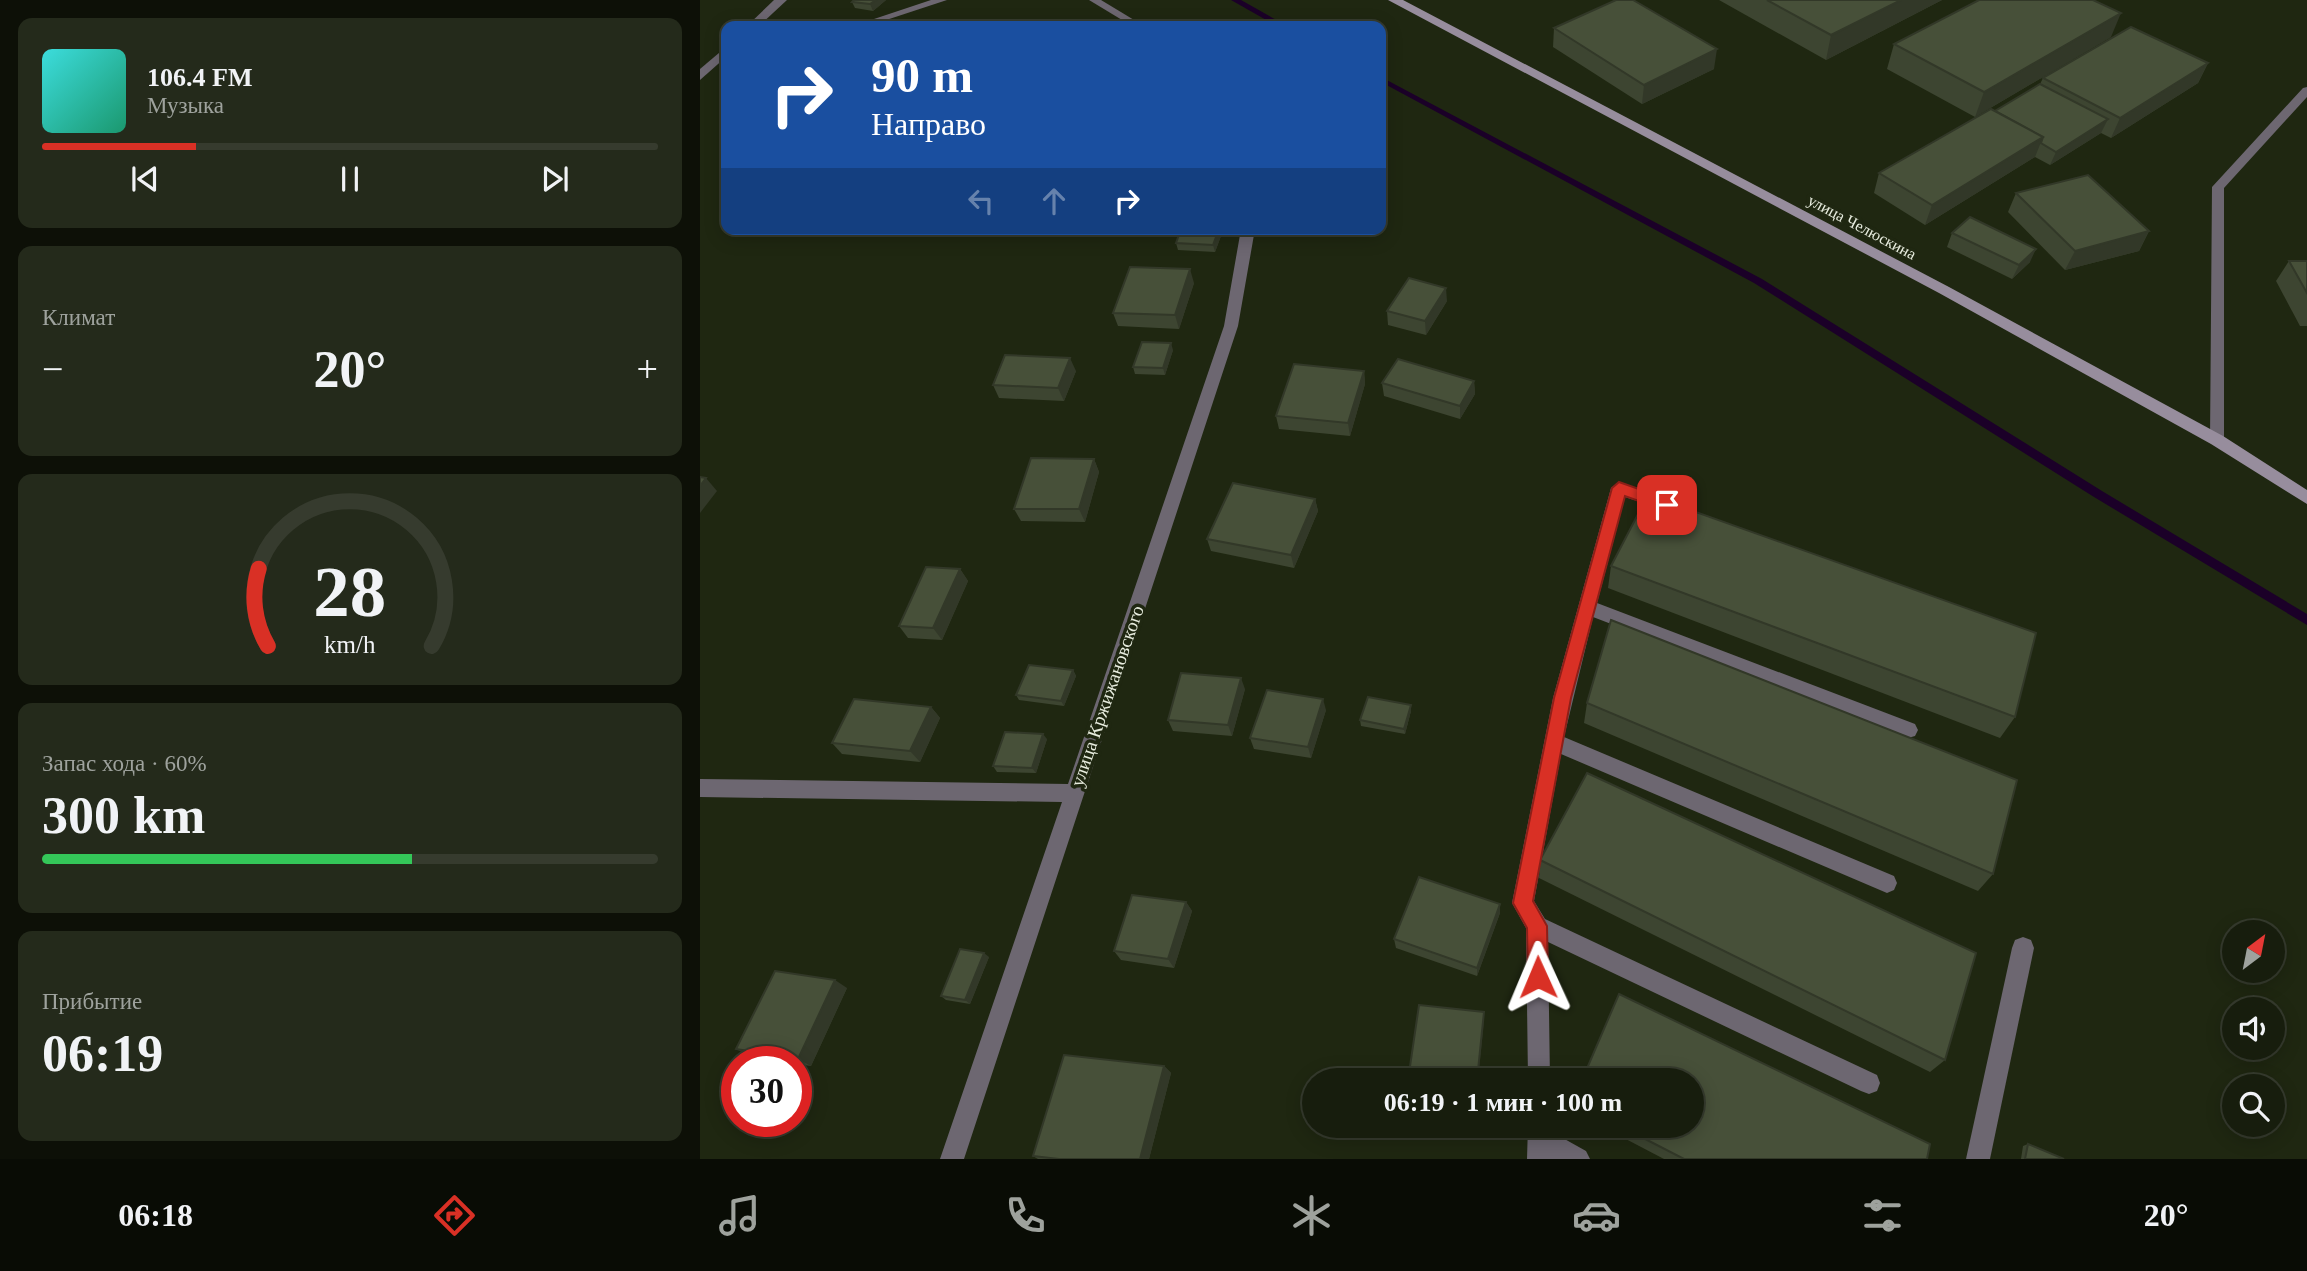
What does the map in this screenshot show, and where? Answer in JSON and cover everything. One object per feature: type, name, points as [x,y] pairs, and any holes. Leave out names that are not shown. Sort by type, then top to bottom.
[{"type":"street","points":[[758,21],[781,0]]},
{"type":"street","name":"улица Челюскина","points":[[1394,0],[1944,290],[2217,440],[2307,498]]},
{"type":"street","points":[[700,76],[721,56]]},
{"type":"street","name":"улица Кржижановского","points":[[952,1159],[1231,326],[1247,235]]},
{"type":"street","points":[[1539,1068],[1537,926],[1523,903],[1562,698],[1619,488],[1682,511]]},
{"type":"street","points":[[1587,607],[1908,730]]},
{"type":"street","points":[[1554,742],[1887,883]]},
{"type":"street","points":[[700,788],[1075,793]]},
{"type":"street","points":[[1537,926],[1869,1083]]},
{"type":"street","points":[[1978,1159],[2023,948]]},
{"type":"street","points":[[1539,1141],[1578,1159]]},
{"type":"lane","points":[[874,21],[942,0]]},
{"type":"lane","points":[[1094,0],[1130,21]]},
{"type":"lane","points":[[2217,440],[2218,187],[2307,90]]},
{"type":"building","points":[[876,0],[870,4],[852,2]]},
{"type":"building","points":[[1616,0],[1633,0],[1717,49],[1644,85],[1554,28]]},
{"type":"building","points":[[1767,0],[1901,0],[1831,35]]},
{"type":"building","points":[[1979,0],[2093,0],[2121,13],[1984,92],[1894,44]]},
{"type":"building","points":[[2131,27],[2208,63],[2120,118],[2043,78]]},
{"type":"building","points":[[2040,84],[2108,119],[2056,152],[2041,143],[2043,137],[1995,111]]},
{"type":"building","points":[[1991,109],[2043,137],[1932,205],[1879,173]]},
{"type":"building","points":[[2088,175],[2149,231],[2075,251],[2016,193]]},
{"type":"building","points":[[1970,217],[2036,249],[2019,265],[1952,233]]},
{"type":"building","points":[[1179,235],[1217,235],[1213,245],[1176,243]]},
{"type":"building","points":[[2289,261],[2307,261],[2307,293]]},
{"type":"building","points":[[1130,267],[1190,269],[1175,315],[1113,313]]},
{"type":"building","points":[[1409,278],[1446,288],[1425,321],[1387,311]]},
{"type":"building","points":[[1142,342],[1171,343],[1163,368],[1133,367]]},
{"type":"building","points":[[1005,355],[1070,358],[1058,388],[993,385]]},
{"type":"building","points":[[1398,359],[1474,381],[1460,406],[1382,383]]},
{"type":"building","points":[[1294,364],[1364,371],[1348,423],[1276,416]]},
{"type":"building","points":[[1031,458],[1094,459],[1079,509],[1014,509]]},
{"type":"building","points":[[1233,483],[1315,499],[1291,555],[1207,539]]},
{"type":"building","points":[[1648,495],[2036,633],[2015,717],[1611,566]]},
{"type":"building","points":[[926,567],[960,569],[933,628],[899,626]]},
{"type":"building","points":[[1611,620],[2017,780],[1993,874],[1587,703]]},
{"type":"building","points":[[1029,665],[1073,670],[1061,701],[1016,695]]},
{"type":"building","points":[[1181,673],[1241,678],[1228,725],[1168,720]]},
{"type":"building","points":[[1267,690],[1323,699],[1308,747],[1250,738]]},
{"type":"building","points":[[1368,697],[1411,705],[1404,729],[1360,720]]},
{"type":"building","points":[[854,699],[931,707],[910,751],[832,743]]},
{"type":"building","points":[[1005,732],[1043,734],[1032,768],[993,766]]},
{"type":"building","points":[[1587,773],[1976,953],[1945,1060],[1540,860]]},
{"type":"building","points":[[1419,877],[1500,904],[1477,968],[1394,939]]},
{"type":"building","points":[[1132,895],[1186,902],[1168,959],[1114,951]]},
{"type":"building","points":[[960,949],[984,953],[965,1000],[941,996]]},
{"type":"building","points":[[775,971],[835,980],[804,1046],[738,1046]]},
{"type":"building","points":[[1619,994],[1930,1144],[1927,1159],[1684,1159],[1643,1138],[1704,1138],[1704,1068],[1587,1068]]},
{"type":"building","points":[[1419,1005],[1484,1012],[1478,1068],[1410,1068]]},
{"type":"building","points":[[1064,1055],[1164,1066],[1140,1159],[1059,1159],[1033,1156]]},
{"type":"building","points":[[2028,1144],[2064,1159],[2025,1159]]},
{"type":"waterway","points":[[1235,0],[1274,21]]},
{"type":"waterway","points":[[1386,82],[1758,281],[2098,494],[2307,620]]},
{"type":"route","points":[[1538,977],[1537,926],[1523,903],[1562,698],[1619,488],[1667,505]]}]
